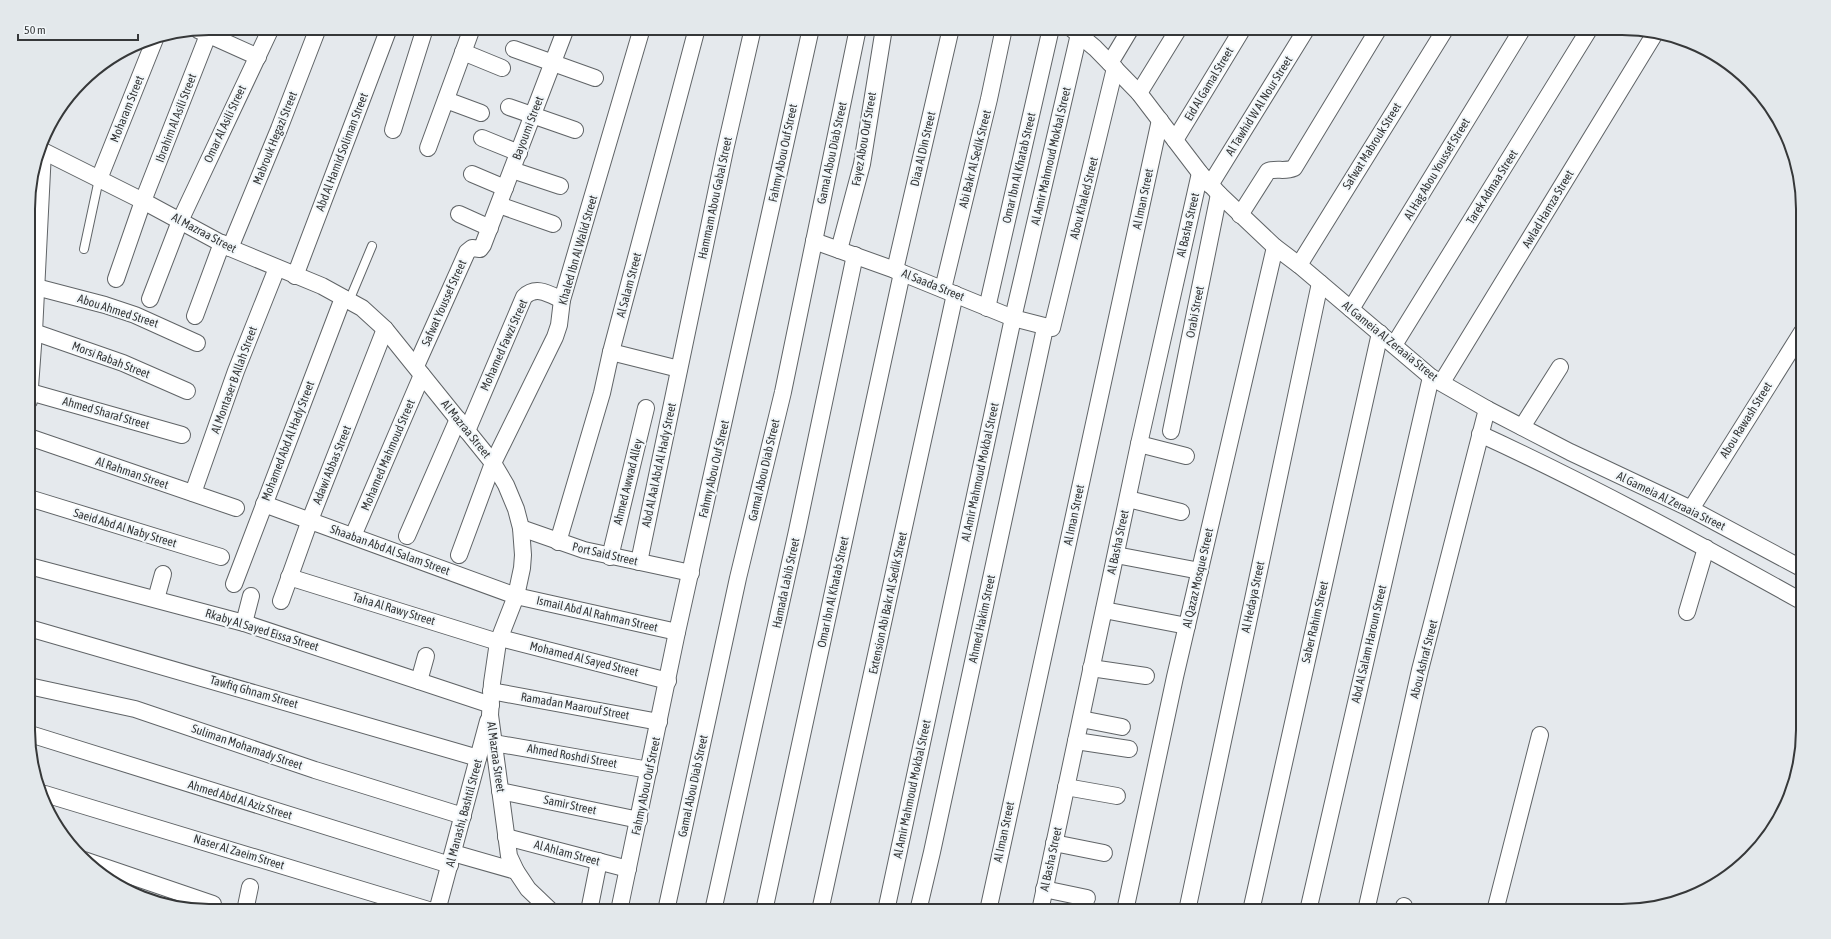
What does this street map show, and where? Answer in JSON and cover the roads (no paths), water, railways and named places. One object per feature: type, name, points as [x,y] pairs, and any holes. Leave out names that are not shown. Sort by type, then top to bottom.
[{"type":"street","name":"Ibrahim Al Asili Street","points":[[116,279],[202,35]]},
{"type":"street","points":[[210,35],[258,57]]},
{"type":"street","name":"Omar Al Asili Street","points":[[150,299],[180,221],[268,35]]},
{"type":"street","name":"Mabrouk Hegazi Street","points":[[195,316],[279,129],[315,35]]},
{"type":"street","name":"Abd Al Hamid Soliman Street","points":[[295,276],[386,35]]},
{"type":"street","points":[[393,130],[423,35]]},
{"type":"street","points":[[428,148],[469,35]]},
{"type":"street","name":"Bayoumi Street","points":[[490,228],[563,35]]},
{"type":"street","name":"Khaled Ibn Al Walid Street","points":[[459,555],[493,462],[556,337],[562,300],[640,35]]},
{"type":"street","name":"Al Salam Street","points":[[558,542],[602,393],[611,352],[695,35]]},
{"type":"street","name":"Hammam Abou Gabal Street","points":[[679,368],[724,150],[751,35]]},
{"type":"street","name":"Fahmy Abou Ouf Street","points":[[620,904],[677,632],[809,35]]},
{"type":"street","name":"Gamal Abou Diab Street","points":[[668,904],[738,578],[783,392],[857,35]]},
{"type":"street","name":"Fayez Abou Ouf Street","points":[[839,250],[862,164],[883,35]]},
{"type":"street","name":"Diaa Al Din Street","points":[[898,271],[949,35]]},
{"type":"street","name":"Abi Bakr Al Sedik Street","points":[[949,292],[1003,35]]},
{"type":"street","name":"Omar Ibn Al Khatab Street","points":[[987,308],[1050,35]]},
{"type":"street","name":"Al Amir Mahmoud Mokbal Street","points":[[887,904],[1074,35]]},
{"type":"street","name":"Al Gameia Al Zeraaia Street","points":[[1079,35],[1113,65],[1139,93],[1174,140],[1210,184],[1240,215],[1276,247],[1437,380],[1487,409],[1570,452],[1691,509],[1796,566]]},
{"type":"street","name":"Abou Khaled Street","points":[[1048,328],[1113,65],[1128,35]]},
{"type":"street","points":[[1139,93],[1175,35]]},
{"type":"street","name":"Eid Al Gamal Street","points":[[1174,140],[1239,35]]},
{"type":"street","name":"Al Tawhid W Al Nour Street","points":[[1210,184],[1303,35]]},
{"type":"street","points":[[1240,215],[1268,171],[1274,169],[1288,171],[1294,168],[1375,35]]},
{"type":"street","name":"Safwat Mabrouk Street","points":[[1299,265],[1442,35]]},
{"type":"street","name":"Al Hag Abou Youssef Street","points":[[1351,309],[1519,35]]},
{"type":"street","name":"Tarek Admaa Street","points":[[1394,345],[1586,35]]},
{"type":"street","name":"Awlad Hamza Street","points":[[1437,380],[1653,37]]},
{"type":"street","name":"Moharam Street","points":[[99,179],[153,44]]},
{"type":"street","points":[[514,48],[595,78]]},
{"type":"street","points":[[463,52],[502,68]]},
{"type":"street","points":[[446,100],[481,113]]},
{"type":"street","points":[[509,106],[575,130]]},
{"type":"street","name":"Al Iman Street","points":[[990,904],[1160,120]]},
{"type":"street","points":[[482,138],[519,153]]},
{"type":"street","name":"Al Mazraa Street","points":[[44,152],[143,201],[226,246],[322,286],[346,299],[375,318],[493,462],[506,485],[516,510],[521,528],[522,568],[516,596],[499,640],[491,704],[494,743],[509,856],[516,871],[528,889],[544,904]]},
{"type":"street","points":[[512,170],[560,186]]},
{"type":"street","points":[[35,195],[39,173]]},
{"type":"street","points":[[472,174],[505,188]]},
{"type":"street","name":"Al Basha Street","points":[[1041,904],[1139,444],[1158,362],[1210,184]]},
{"type":"street","name":"Orabi Street","points":[[1171,431],[1183,370],[1210,184]]},
{"type":"street","points":[[499,205],[553,224]]},
{"type":"street","points":[[460,214],[490,228]]},
{"type":"street","name":"Safwat Youssef Street","points":[[419,371],[467,252],[472,248],[482,248],[490,228]]},
{"type":"street","name":"Al Saada Street","points":[[814,242],[898,271],[1013,318],[1048,328]]},
{"type":"street","name":"Al Qazaz Mosque Street","points":[[1127,904],[1187,626],[1276,247]]},
{"type":"street","name":"Hamada Labib Street","points":[[715,904],[796,539],[855,255]]},
{"type":"street","name":"Al Montaser B Allah Street","points":[[193,494],[236,371],[277,268]]},
{"type":"street","name":"Omar Ibn Al Khatab Street","points":[[765,904],[898,271]]},
{"type":"street","points":[[35,276],[35,297]]},
{"type":"street","name":"Al Hedaya Street","points":[[1188,904],[1320,283]]},
{"type":"street","name":"Abou Ahmed Street","points":[[36,287],[105,305],[135,315],[197,343]]},
{"type":"street","name":"Mohamed Fawzi Street","points":[[463,425],[524,297],[529,292],[536,290],[562,300]]},
{"type":"street","name":"Extension Abi Bakr Al Sedik Street","points":[[821,904],[949,292]]},
{"type":"street","name":"Mohamed Abd Al Hady Street","points":[[234,584],[264,504],[346,299]]},
{"type":"street","name":"Morsi Rabah Street","points":[[35,327],[123,362],[187,392]]},
{"type":"street","name":"Ahmed Hakim Street","points":[[920,904],[1048,328]]},
{"type":"street","name":"Adawi Abbas Street","points":[[281,601],[310,520],[385,329]]},
{"type":"street","name":"Saber Rahim Street","points":[[1253,904],[1380,333]]},
{"type":"street","name":"Abou Rawash Street","points":[[1691,509],[1796,342]]},
{"type":"street","points":[[611,352],[679,368]]},
{"type":"street","points":[[1158,362],[1183,370]]},
{"type":"street","points":[[1522,427],[1560,367]]},
{"type":"street","name":"Abd Al Aal Abd Al Hady Street","points":[[639,562],[679,368]]},
{"type":"street","name":"Mohamed Mahmoud Street","points":[[353,536],[419,371]]},
{"type":"street","name":"Abd Al Salam Haroun Street","points":[[1310,904],[1437,380]]},
{"type":"street","name":"Ahmed Sharaf Street","points":[[35,392],[182,435]]},
{"type":"street","name":"Ahmed Awwad Alley","points":[[610,556],[646,408]]},
{"type":"street","name":"Abou Ashraf Street","points":[[1368,904],[1420,670],[1487,409]]},
{"type":"street","points":[[407,536],[463,425]]},
{"type":"street","name":"Al Gameia Al Zeraaia Street","points":[[1480,434],[1541,462],[1706,548],[1796,598]]},
{"type":"street","name":"Al Rahman Street","points":[[35,439],[236,508]]},
{"type":"street","points":[[1139,444],[1186,456]]},
{"type":"street","points":[[1128,499],[1181,512]]},
{"type":"street","name":"Saeid Abd Al Naby Street","points":[[35,500],[221,557]]},
{"type":"street","name":"Shaaban Abd Al Salam Street","points":[[264,504],[516,596]]},
{"type":"street","name":"Port Said Street","points":[[521,528],[558,542],[610,556],[691,573]]},
{"type":"street","points":[[1687,612],[1706,548]]},
{"type":"street","points":[[1116,554],[1200,571]]},
{"type":"street","name":"Rkaby Al Sayed Eissa Street","points":[[35,568],[244,623],[491,704]]},
{"type":"street","points":[[156,599],[163,574]]},
{"type":"street","name":"Taha Al Rawy Street","points":[[289,577],[499,640]]},
{"type":"street","points":[[244,623],[251,596]]},
{"type":"street","name":"Ismail Abd Al Rahman Street","points":[[516,596],[677,632]]},
{"type":"street","points":[[1104,610],[1187,626]]},
{"type":"street","name":"Tawfiq Ghnam Street","points":[[35,630],[478,758]]},
{"type":"street","name":"Mohamed Al Sayed Street","points":[[499,640],[668,681]]},
{"type":"street","points":[[419,680],[426,656]]},
{"type":"street","points":[[1092,668],[1146,676]]},
{"type":"street","name":"Suliman Mohamady Street","points":[[35,687],[135,709],[315,770],[463,816]]},
{"type":"street","name":"Al Manashi, Bashtil Street","points":[[439,904],[491,704]]},
{"type":"street","name":"Ramadan Maarouf Street","points":[[491,704],[659,722]]},
{"type":"street","points":[[1080,719],[1122,727]]},
{"type":"street","name":"Ahmed Abd Al Aziz Street","points":[[35,735],[451,859],[516,871]]},
{"type":"street","points":[[1497,904],[1540,735]]},
{"type":"street","points":[[1076,741],[1129,749]]},
{"type":"street","name":"Ahmed Roshdi Street","points":[[494,743],[649,770]]},
{"type":"street","points":[[1066,787],[1116,796]]},
{"type":"street","name":"Samir Street","points":[[500,791],[639,820]]},
{"type":"street","name":"Naser Al Zaeim Street","points":[[47,795],[409,904]]},
{"type":"street","name":"Al Ahlam Street","points":[[506,836],[628,869]]},
{"type":"street","points":[[1054,843],[1104,852]]},
{"type":"street","points":[[590,904],[599,861]]},
{"type":"street","points":[[114,876],[158,892],[196,903],[213,904]]},
{"type":"street","points":[[246,904],[250,887]]},
{"type":"street","points":[[1044,890],[1087,898]]},
{"type":"lane","points":[[84,249],[99,179]]},
{"type":"lane","points":[[346,299],[372,246]]}]
